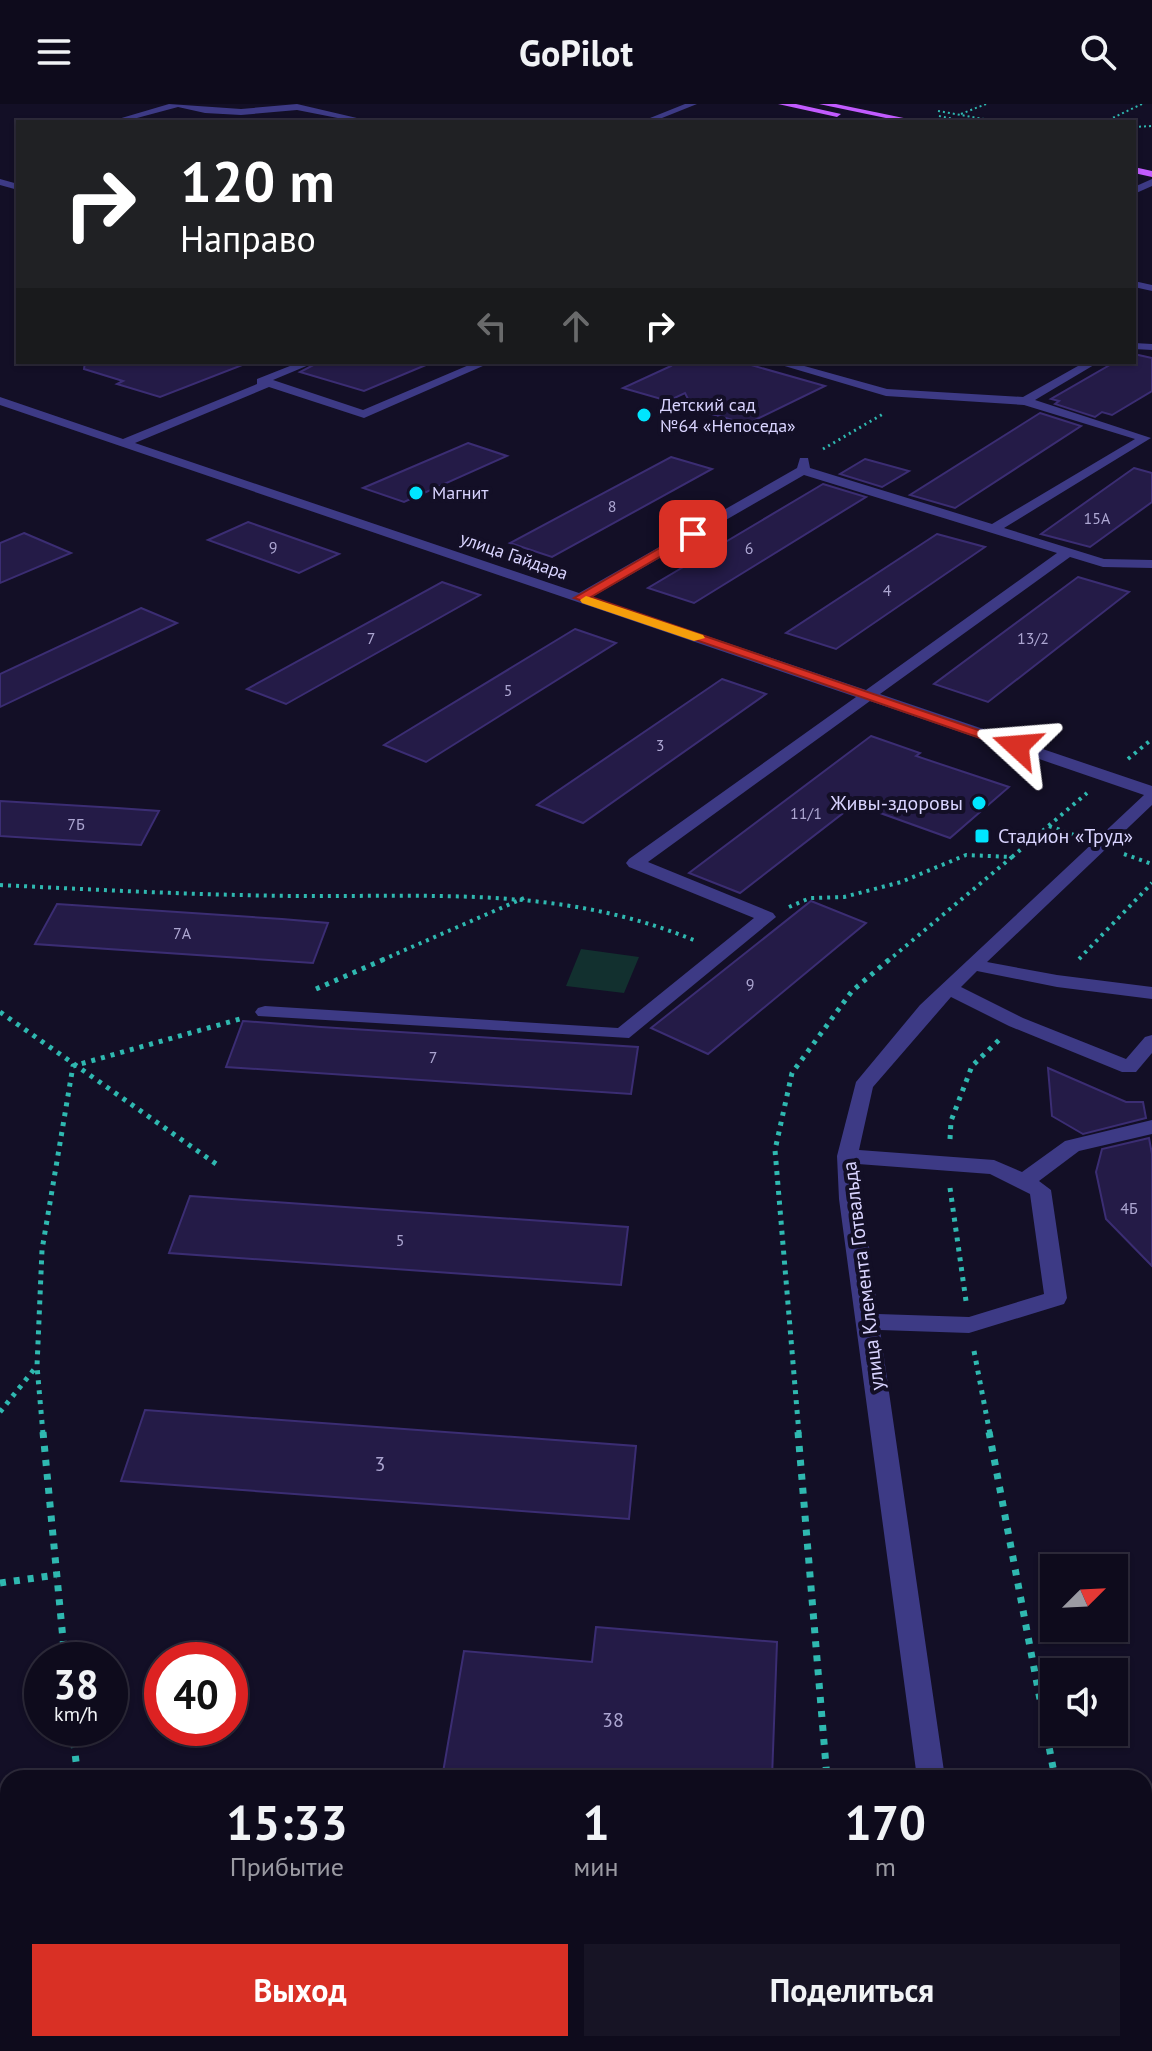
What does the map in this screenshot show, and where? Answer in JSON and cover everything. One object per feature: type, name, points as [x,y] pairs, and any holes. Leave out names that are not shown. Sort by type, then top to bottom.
[{"type":"main road","points":[[782,104],[867,120]]},
{"type":"main road","points":[[823,104],[908,120]]},
{"type":"street","points":[[119,120],[178,104],[205,110],[241,112],[297,107],[360,120]]},
{"type":"street","points":[[649,120],[693,104]]},
{"type":"street","points":[[305,364],[261,381],[364,414],[481,364]]},
{"type":"street","points":[[784,364],[886,392],[1025,401],[1148,436]]},
{"type":"street","points":[[1025,401],[1090,364]]},
{"type":"street","points":[[123,443],[269,383]]},
{"type":"street","name":"улица Гайдара","points":[[0,401],[1152,794]]},
{"type":"street","points":[[993,529],[1148,436]]},
{"type":"street","points":[[581,598],[804,466],[1103,563],[1152,564]]},
{"type":"street","points":[[265,1012],[622,1034],[767,917],[635,863],[1068,552]]},
{"type":"street","name":"улица Клемента Готвальда","points":[[930,1770],[847,1156],[863,1086],[927,1009],[1152,794]]},
{"type":"street","points":[[973,965],[1057,981],[1152,993]]},
{"type":"street","points":[[948,988],[1016,1022],[1129,1068],[1152,1041]]},
{"type":"street","points":[[1023,1182],[1072,1146],[1152,1127]]},
{"type":"street","points":[[847,1156],[994,1167],[1040,1190],[1056,1298],[969,1325],[867,1322]]},
{"type":"path","points":[[960,115],[986,104]]},
{"type":"path","points":[[1108,120],[1142,104]]},
{"type":"path","points":[[931,109],[989,120]]},
{"type":"path","points":[[804,466],[915,395]]},
{"type":"path","points":[[1012,857],[1151,741]]},
{"type":"path","points":[[1057,981],[1152,883]]},
{"type":"path","points":[[0,885],[181,895],[524,898],[579,904],[655,923],[722,953]]},
{"type":"path","points":[[73,1066],[265,1012],[524,898]]},
{"type":"path","points":[[0,1012],[219,1166]]},
{"type":"path","points":[[1016,1022],[972,1066],[951,1121],[949,1184],[969,1325],[1053,1770]]},
{"type":"path","points":[[63,1642],[37,1366],[42,1250],[73,1066]]},
{"type":"path","points":[[0,1412],[37,1366]]},
{"type":"path","points":[[0,1583],[56,1575]]},
{"type":"path","points":[[74,1746],[77,1770]]},
{"type":"green space","points":[[581,949],[639,957],[624,993],[566,986]]},
{"type":"building","points":[[1136,354],[1152,358],[1152,391],[1112,415],[1102,412],[1095,417],[1055,404],[1059,401],[1051,399],[1112,364],[1136,364]]},
{"type":"building","points":[[85,364],[245,364],[160,397],[117,384],[123,381],[84,369]]},
{"type":"building","points":[[315,364],[428,364],[364,391],[300,372]]},
{"type":"building","points":[[748,364],[825,386],[747,424],[693,409],[685,393],[668,401],[623,388],[671,366]]},
{"type":"building","points":[[1040,413],[1081,426],[955,508],[910,495]]},
{"type":"building","points":[[468,443],[507,456],[404,502],[363,488]]},
{"type":"building","points":[[671,457],[712,469],[552,557],[510,543]]},
{"type":"building","points":[[865,459],[909,471],[882,487],[840,474]]},
{"type":"building","points":[[1134,468],[1152,473],[1152,502],[1090,547],[1041,534]]},
{"type":"building","points":[[823,484],[866,497],[694,603],[648,588]]},
{"type":"building","points":[[248,522],[339,554],[299,573],[208,540]]},
{"type":"building","points":[[24,533],[71,553],[0,583],[0,543]]},
{"type":"building","points":[[937,534],[985,547],[836,649],[786,633]]},
{"type":"building","points":[[1078,577],[1129,592],[988,702],[934,684]]},
{"type":"building","points":[[442,582],[480,595],[286,704],[247,689]]},
{"type":"building","points":[[141,608],[177,623],[0,707],[0,674]]},
{"type":"building","points":[[575,629],[616,643],[426,762],[384,745]]},
{"type":"building","points":[[722,679],[766,694],[583,823],[537,805]]},
{"type":"building","points":[[871,736],[920,753],[916,756],[1009,787],[950,838],[855,804],[740,893],[689,873]]},
{"type":"building","points":[[0,801],[159,811],[141,845],[0,836]]},
{"type":"building","points":[[811,901],[866,923],[708,1054],[651,1028]]},
{"type":"building","points":[[57,904],[328,923],[313,963],[35,944]]},
{"type":"building","points":[[243,1021],[638,1047],[631,1094],[226,1067]]},
{"type":"building","points":[[1048,1068],[1126,1102],[1143,1102],[1146,1118],[1083,1134],[1052,1116]]},
{"type":"building","points":[[1149,1138],[1152,1154],[1152,1266],[1106,1219],[1096,1172],[1102,1149]]},
{"type":"building","points":[[190,1196],[628,1227],[621,1285],[169,1253]]},
{"type":"building","points":[[145,1410],[636,1446],[629,1519],[121,1481]]},
{"type":"building","points":[[596,1627],[777,1642],[772,1770],[443,1770],[464,1651],[592,1662]]},
{"type":"slow traffic","points":[[586,600],[698,638]]},
{"type":"place","name":"Детский сад №64 «Непоседа»","points":[[644,415]]},
{"type":"place","name":"Магнит","points":[[416,493]]},
{"type":"place","name":"Живы-здоровы","points":[[979,803]]},
{"type":"place","name":"Стадион «Труд»","points":[[982,836]]},
{"type":"route","points":[[693,534],[581,598],[1017,746]]}]
